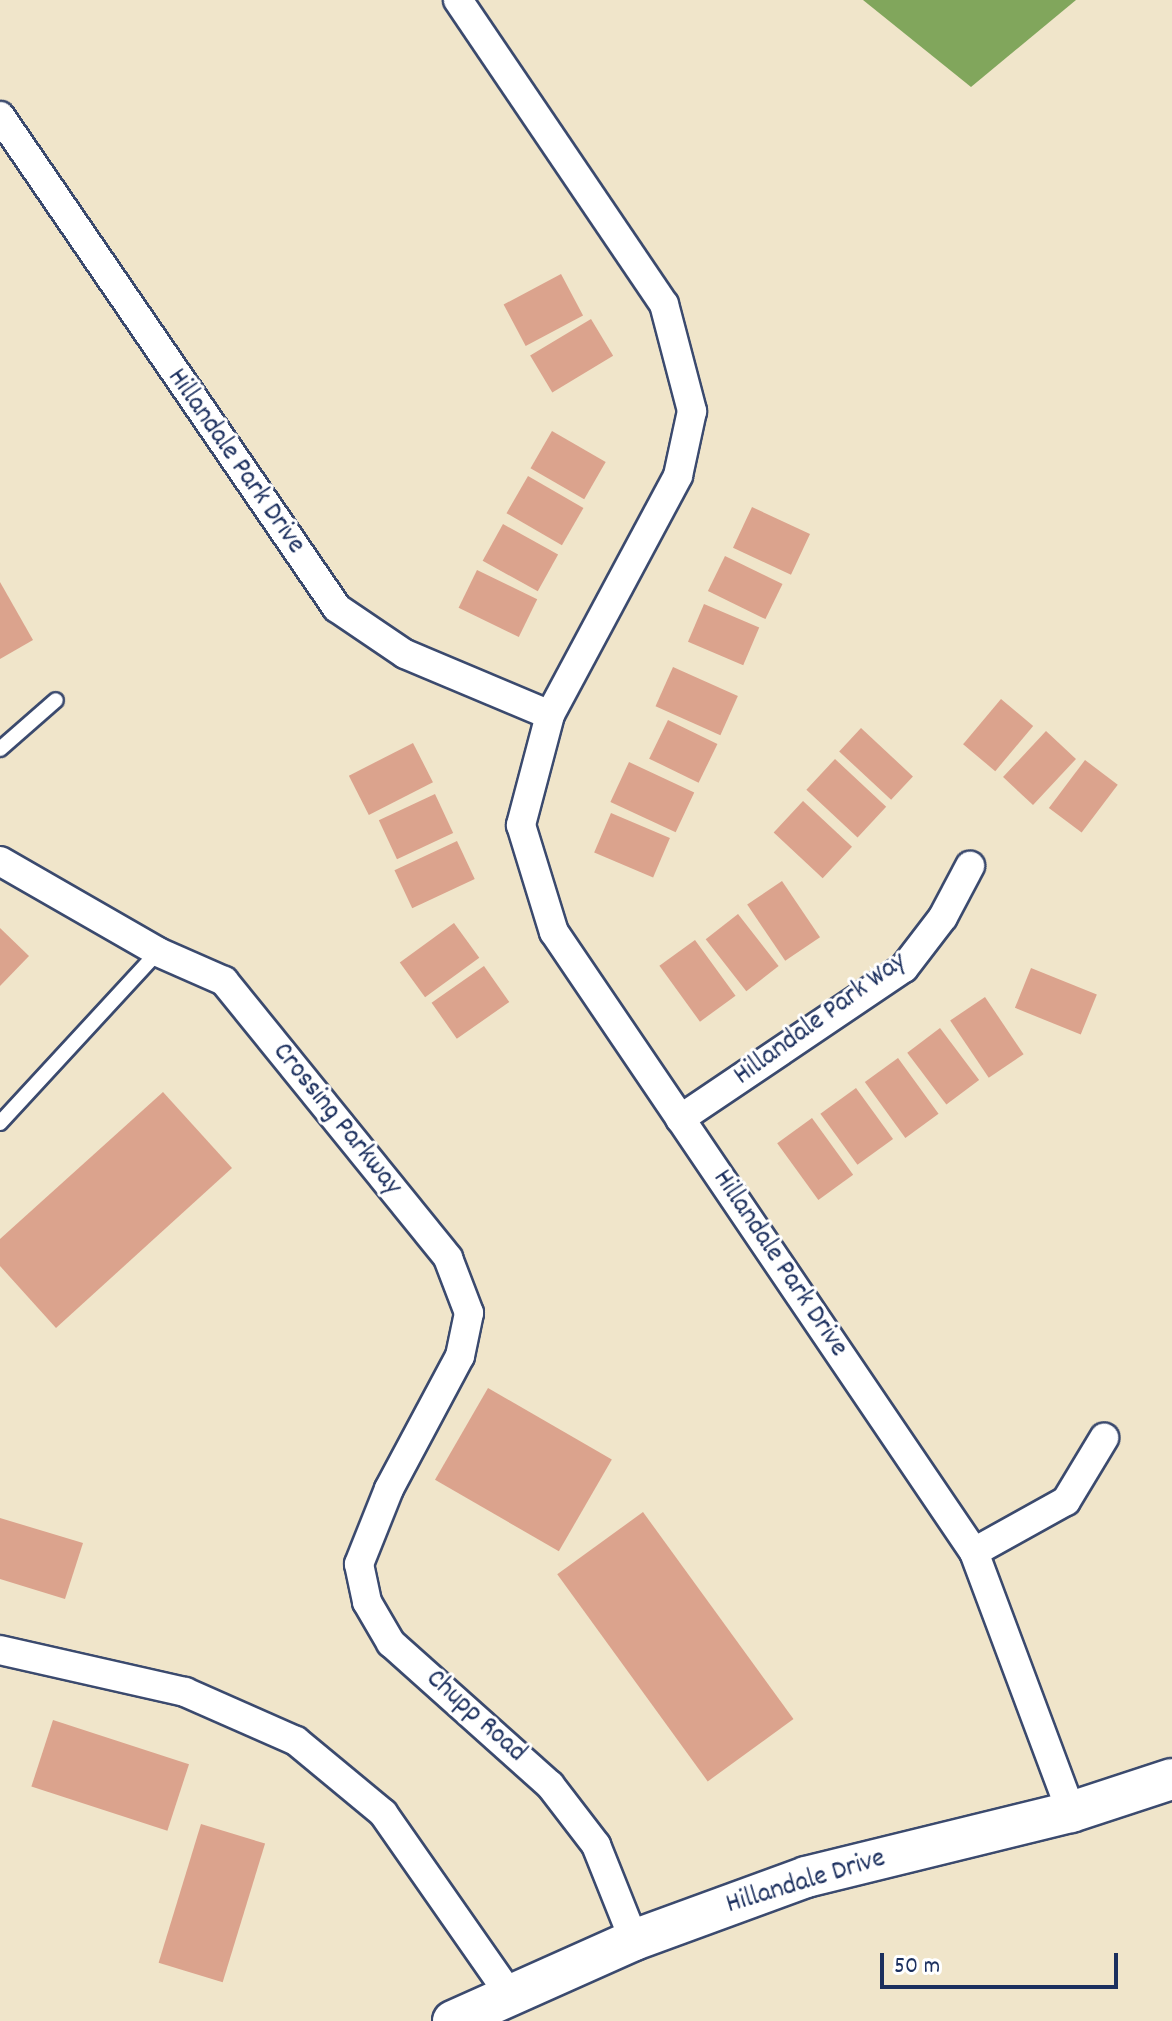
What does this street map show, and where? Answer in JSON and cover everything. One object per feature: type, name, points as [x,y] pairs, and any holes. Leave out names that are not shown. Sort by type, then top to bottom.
[{"type":"main road","name":"Hillandale Drive","points":[[453,2021],[508,1992],[634,1940],[806,1877],[1071,1812],[1172,1779]]},
{"type":"street","name":"Hillandale Park Drive","points":[[458,0],[664,304],[692,411],[678,476],[550,715],[521,825],[554,932],[974,1552],[1071,1812]]},
{"type":"street","name":"Hillandale Park Drive","points":[[0,116],[337,608],[405,654],[550,715]]},
{"type":"street","name":"Crossing Parkway","points":[[0,861],[158,952],[224,981],[448,1258],[469,1313],[460,1356],[389,1489]]},
{"type":"street","name":"Hillandale Park Way","points":[[680,1119],[904,968],[943,917],[970,866]]},
{"type":"street","points":[[974,1552],[1066,1501],[1104,1438]]},
{"type":"street","name":"Chupp Road","points":[[389,1489],[359,1564],[367,1602],[391,1643],[550,1785],[596,1845],[634,1940]]},
{"type":"street","points":[[0,1650],[185,1692],[296,1741],[383,1813],[508,1992]]},
{"type":"lane","points":[[0,749],[56,700]]},
{"type":"lane","points":[[0,1123],[158,952]]},
{"type":"green space","points":[[863,0],[1076,0],[971,87]]},
{"type":"building","points":[[561,274],[583,315],[526,346],[504,305]]},
{"type":"building","points":[[591,319],[613,356],[552,392],[530,356]]},
{"type":"building","points":[[552,431],[606,462],[584,499],[530,468]]},
{"type":"building","points":[[528,476],[583,508],[562,545],[507,513]]},
{"type":"building","points":[[752,507],[810,534],[791,575],[733,548]]},
{"type":"building","points":[[503,524],[558,555],[538,591],[483,561]]},
{"type":"building","points":[[725,556],[783,584],[765,619],[708,591]]},
{"type":"building","points":[[477,570],[537,599],[519,637],[459,608]]},
{"type":"building","points":[[0,582],[33,640],[0,659]]},
{"type":"building","points":[[704,604],[759,627],[743,665],[688,642]]},
{"type":"building","points":[[673,667],[738,696],[720,735],[656,706]]},
{"type":"building","points":[[1001,699],[1033,726],[995,771],[963,744]]},
{"type":"building","points":[[668,720],[717,744],[699,783],[649,759]]},
{"type":"building","points":[[861,728],[913,776],[891,800],[839,751]]},
{"type":"building","points":[[1046,731],[1076,759],[1033,805],[1003,777]]},
{"type":"building","points":[[413,743],[433,782],[369,815],[349,776]]},
{"type":"building","points":[[835,759],[886,807],[858,837],[806,790]]},
{"type":"building","points":[[1085,760],[1118,785],[1082,833],[1049,808]]},
{"type":"building","points":[[629,762],[694,792],[676,832],[610,802]]},
{"type":"building","points":[[435,794],[453,833],[397,859],[379,820]]},
{"type":"building","points":[[803,801],[852,847],[823,878],[774,832]]},
{"type":"building","points":[[611,813],[670,838],[653,878],[594,853]]},
{"type":"building","points":[[457,841],[475,879],[412,908],[394,870]]},
{"type":"building","points":[[782,881],[820,937],[785,961],[747,904]]},
{"type":"building","points":[[738,914],[779,966],[746,991],[706,939]]},
{"type":"building","points":[[454,923],[479,958],[425,997],[400,962]]},
{"type":"building","points":[[0,928],[29,956],[0,986]]},
{"type":"building","points":[[695,940],[736,996],[700,1022],[659,966]]},
{"type":"building","points":[[484,966],[509,1002],[457,1039],[432,1003]]},
{"type":"building","points":[[1031,968],[1097,995],[1081,1034],[1015,1008]]},
{"type":"building","points":[[985,997],[1024,1054],[989,1078],[950,1020]]},
{"type":"building","points":[[940,1028],[979,1080],[946,1105],[907,1053]]},
{"type":"building","points":[[898,1058],[939,1114],[905,1138],[865,1082]]},
{"type":"building","points":[[856,1088],[893,1139],[857,1165],[820,1114]]},
{"type":"building","points":[[163,1092],[232,1168],[56,1328],[0,1266],[0,1239]]},
{"type":"building","points":[[812,1118],[853,1175],[818,1200],[777,1143]]},
{"type":"building","points":[[488,1388],[612,1460],[559,1551],[435,1480]]},
{"type":"building","points":[[643,1512],[793,1719],[708,1781],[557,1574]]},
{"type":"building","points":[[0,1518],[83,1543],[65,1599],[0,1579]]},
{"type":"building","points":[[53,1720],[189,1764],[167,1831],[31,1787]]},
{"type":"building","points":[[201,1824],[265,1844],[223,1982],[159,1963]]}]
